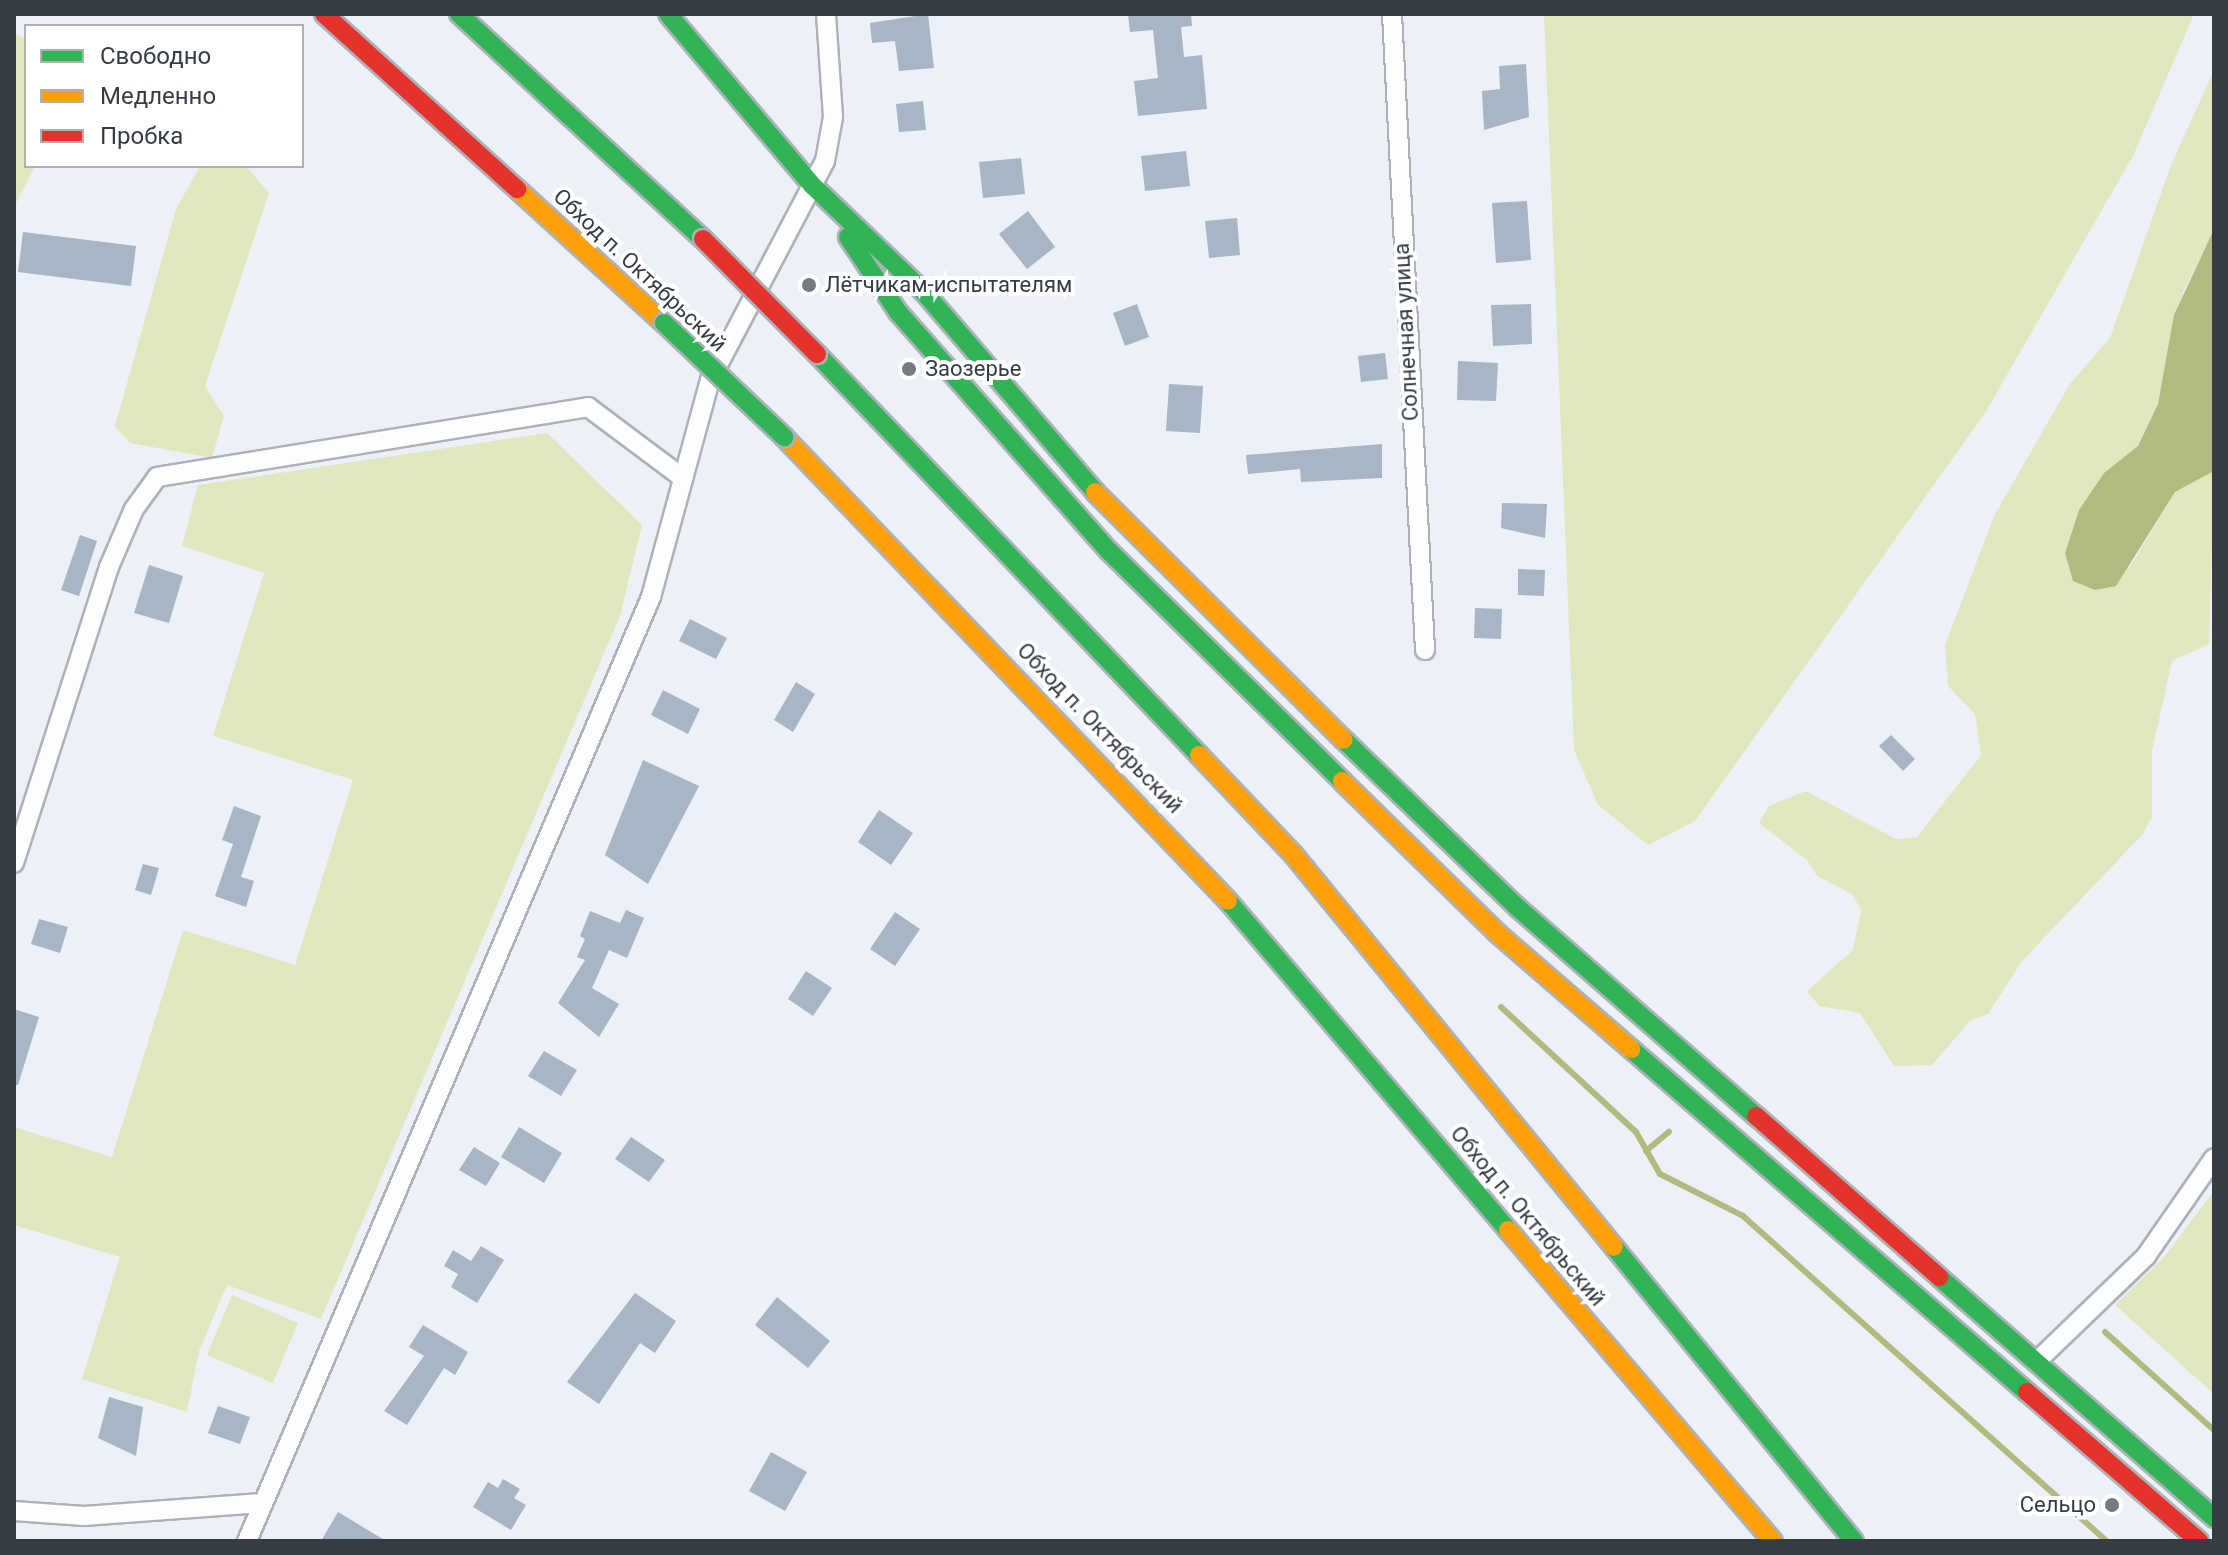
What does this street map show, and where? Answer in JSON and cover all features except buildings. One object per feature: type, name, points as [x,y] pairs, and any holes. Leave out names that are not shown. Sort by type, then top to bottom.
[{"type":"main road","name":"Обход п. Октябрьский","points":[[324,14],[664,323],[784,437],[1187,853],[1773,1541]]},
{"type":"main road","points":[[459,14],[703,239],[817,354],[1293,854],[1854,1541]]},
{"type":"main road","points":[[668,14],[813,186],[898,312],[1109,551],[1496,932],[2199,1541]]},
{"type":"main road","points":[[813,186],[923,291],[1130,533],[1518,908],[2214,1518]]},
{"type":"street","points":[[247,1541],[651,597],[710,380],[813,186],[833,117],[826,14]]},
{"type":"street","name":"Солнечная улица","points":[[1392,14],[1425,650]]},
{"type":"street","points":[[14,863],[109,567],[157,477],[588,407],[683,478]]},
{"type":"street","points":[[2036,1362],[2146,1256],[2214,1158]]},
{"type":"street","points":[[14,1511],[84,1516],[262,1503]]},
{"type":"shaded area","points":[[1544,14],[2194,14],[2133,156],[1985,413],[1695,821],[1648,845],[1598,805],[1574,750]]},
{"type":"shaded area","points":[[14,33],[24,39],[24,168],[34,168],[14,207]]},
{"type":"shaded area","points":[[2214,70],[2214,229],[2183,293],[2158,404],[2138,446],[2079,510],[2065,553],[2129,568],[2175,492],[2214,471],[2209,644],[2172,661],[2152,751],[2152,817],[2142,835],[2022,961],[1988,1014],[1970,1021],[1932,1065],[1894,1066],[1860,1013],[1819,1006],[1807,991],[1853,950],[1861,910],[1852,894],[1817,876],[1807,860],[1759,823],[1769,806],[1806,791],[1896,839],[1917,837],[1981,755],[1975,714],[1948,686],[1945,645],[1994,516],[2069,385],[2110,338],[2171,165]]},
{"type":"shaded area","points":[[199,168],[248,168],[269,193],[205,386],[224,416],[212,458],[130,443],[115,426],[176,209]]},
{"type":"shaded area","points":[[2214,229],[2214,471],[2175,492],[2116,586],[2095,590],[2073,581],[2065,553],[2079,510],[2104,473],[2138,446],[2158,404],[2174,315]]},
{"type":"shaded area","points":[[547,433],[642,525],[620,616],[321,1319],[227,1285],[199,1351],[187,1412],[82,1379],[120,1257],[14,1225],[14,1127],[112,1157],[183,930],[295,965],[353,780],[213,736],[264,573],[182,546],[198,485]]},
{"type":"shaded area","points":[[2214,1191],[2214,1394],[2115,1305],[2164,1257]]},
{"type":"shaded area","points":[[232,1295],[298,1323],[273,1383],[207,1355]]},
{"type":"waterway","points":[[1501,1007],[1636,1132],[1660,1174],[1743,1216],[2107,1541]]},
{"type":"waterway","points":[[1646,1151],[1669,1132]]},
{"type":"waterway","points":[[2105,1332],[2214,1430]]},
{"type":"traffic: fast","points":[[459,14],[703,239]]},
{"type":"traffic: fast","points":[[668,14],[813,186],[923,291],[1095,492]]},
{"type":"traffic: fast","points":[[848,237],[898,312],[1109,551],[1342,781]]},
{"type":"traffic: fast","points":[[664,323],[784,437]]},
{"type":"traffic: fast","points":[[817,354],[1199,755]]},
{"type":"traffic: fast","points":[[1344,740],[1518,908],[1756,1116]]},
{"type":"traffic: fast","points":[[1228,901],[1508,1230]]},
{"type":"traffic: fast","points":[[1631,1049],[2027,1392]]},
{"type":"traffic: fast","points":[[1614,1247],[1854,1541]]},
{"type":"traffic: fast","points":[[1939,1277],[2214,1518]]},
{"type":"traffic: slow","points":[[517,189],[664,323]]},
{"type":"traffic: slow","points":[[784,437],[1228,901]]},
{"type":"traffic: slow","points":[[1095,492],[1344,740]]},
{"type":"traffic: slow","points":[[1199,755],[1293,854],[1614,1247]]},
{"type":"traffic: slow","points":[[1342,781],[1496,932],[1631,1049]]},
{"type":"traffic: slow","points":[[1508,1230],[1773,1541]]},
{"type":"traffic: jam","points":[[324,14],[517,189]]},
{"type":"traffic: jam","points":[[703,239],[817,354]]},
{"type":"traffic: jam","points":[[1756,1116],[1939,1277]]},
{"type":"traffic: jam","points":[[2027,1392],[2199,1541]]},
{"type":"place","name":"Лётчикам-испытателям","points":[[809,285]]},
{"type":"place","name":"Заозерье","points":[[909,369]]},
{"type":"place","name":"Сельцо","points":[[2112,1505]]}]
